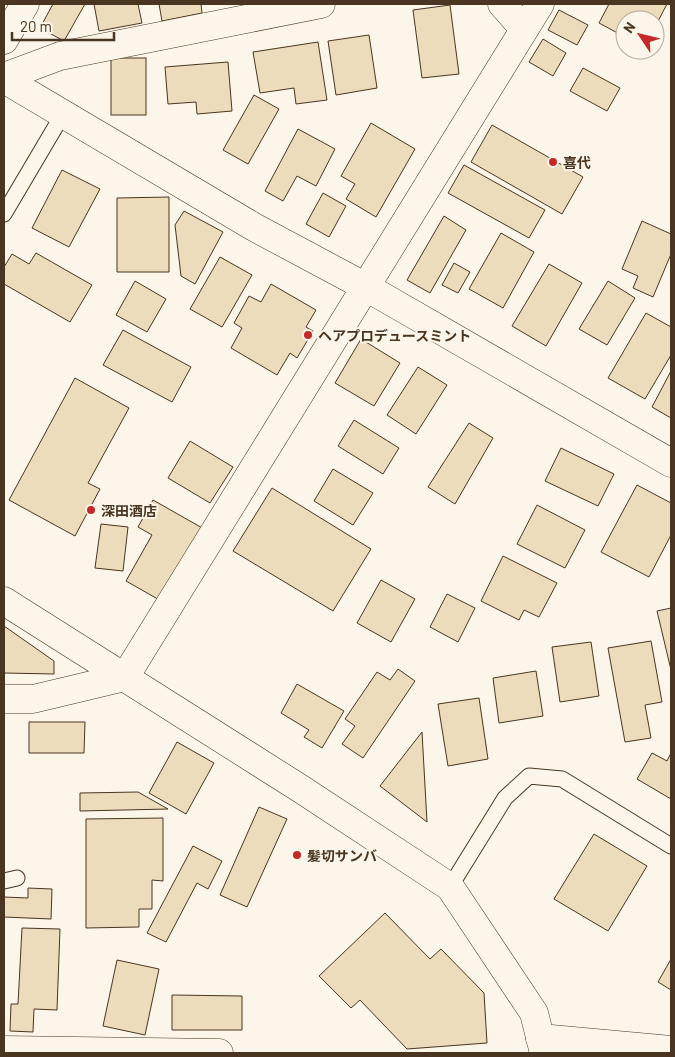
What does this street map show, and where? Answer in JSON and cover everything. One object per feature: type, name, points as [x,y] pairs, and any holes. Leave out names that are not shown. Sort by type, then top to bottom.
[{"type":"street","points":[[4,40],[25,4]]},
{"type":"street","points":[[4,78],[60,56],[321,4]]},
{"type":"street","points":[[502,4],[524,29]]},
{"type":"street","points":[[4,699],[33,699],[125,677],[540,4]]},
{"type":"street","points":[[4,78],[254,227],[366,286],[671,463]]},
{"type":"street","points":[[4,601],[301,789],[450,887],[534,1013],[542,1046],[671,1050]]},
{"type":"street","points":[[4,1050],[219,1053]]},
{"type":"lane","points":[[4,214],[63,114]]},
{"type":"lane","points":[[450,887],[505,798],[529,776],[562,779],[671,846]]},
{"type":"building","points":[[53,4],[85,4],[64,41],[40,28]]},
{"type":"building","points":[[94,4],[138,4],[142,23],[99,31]]},
{"type":"building","points":[[159,4],[201,4],[202,13],[162,21]]},
{"type":"building","points":[[609,4],[667,4],[664,10],[615,10],[615,32],[599,23]]},
{"type":"building","points":[[450,5],[459,74],[422,78],[413,10]]},
{"type":"building","points":[[559,10],[588,25],[577,45],[548,30]]},
{"type":"building","points":[[369,35],[377,88],[336,95],[328,41]]},
{"type":"building","points":[[543,39],[566,53],[553,76],[529,62]]},
{"type":"building","points":[[318,42],[327,100],[296,104],[294,88],[260,93],[253,52]]},
{"type":"building","points":[[111,58],[146,58],[146,115],[111,115]]},
{"type":"building","points":[[228,62],[232,111],[197,114],[196,102],[168,104],[165,67]]},
{"type":"building","points":[[583,68],[620,88],[607,111],[570,91]]},
{"type":"building","points":[[254,95],[279,109],[248,164],[223,150]]},
{"type":"building","points":[[371,123],[415,149],[376,217],[346,199],[355,184],[341,176]]},
{"type":"building","points":[[492,125],[583,177],[562,214],[471,162]]},
{"type":"building","points":[[298,129],[335,149],[316,186],[297,176],[283,201],[265,191]]},
{"type":"building","points":[[464,165],[545,210],[529,238],[448,193]]},
{"type":"building","points":[[62,170],[100,189],[69,247],[32,228]]},
{"type":"building","points":[[323,193],[346,206],[329,237],[306,224]]},
{"type":"building","points":[[169,197],[169,272],[117,272],[117,198]]},
{"type":"building","points":[[184,211],[223,232],[195,284],[181,276],[175,225]]},
{"type":"building","points":[[444,216],[466,230],[430,293],[407,280]]},
{"type":"building","points":[[642,221],[671,234],[671,254],[653,297],[633,288],[638,276],[622,269]]},
{"type":"building","points":[[501,233],[534,252],[503,308],[469,289]]},
{"type":"building","points":[[36,253],[92,285],[70,322],[4,284],[4,267],[12,254],[29,264]]},
{"type":"building","points":[[220,257],[252,275],[222,327],[190,309]]},
{"type":"building","points":[[454,263],[470,272],[458,293],[442,285]]},
{"type":"building","points":[[549,264],[582,283],[546,346],[512,326]]},
{"type":"building","points":[[135,281],[166,299],[147,332],[116,315]]},
{"type":"building","points":[[608,281],[635,298],[607,345],[579,329]]},
{"type":"building","points":[[271,284],[316,310],[306,327],[313,331],[297,358],[290,353],[277,375],[231,348],[242,328],[234,323],[249,296],[261,302]]},
{"type":"building","points":[[646,313],[671,327],[671,355],[645,399],[608,378]]},
{"type":"building","points":[[123,330],[191,367],[172,402],[103,365]]},
{"type":"building","points":[[361,339],[400,363],[374,406],[335,383]]},
{"type":"building","points":[[418,367],[447,385],[416,434],[387,415]]},
{"type":"building","points":[[671,371],[671,418],[652,407]]},
{"type":"building","points":[[75,378],[129,408],[88,483],[100,489],[75,536],[9,500]]},
{"type":"building","points":[[354,420],[399,448],[383,474],[338,446]]},
{"type":"building","points":[[469,423],[493,438],[455,504],[428,487]]},
{"type":"building","points":[[190,441],[233,467],[210,503],[168,478]]},
{"type":"building","points":[[561,448],[614,474],[598,506],[545,481]]},
{"type":"building","points":[[333,469],[373,493],[353,525],[314,501]]},
{"type":"building","points":[[637,485],[671,503],[671,535],[649,577],[601,552]]},
{"type":"building","points":[[272,488],[371,549],[333,611],[233,551]]},
{"type":"building","points":[[153,500],[204,529],[163,602],[126,581],[152,535],[138,527]]},
{"type":"building","points":[[537,505],[585,530],[565,568],[517,544]]},
{"type":"building","points":[[101,524],[128,527],[123,571],[95,568]]},
{"type":"building","points":[[503,556],[557,583],[539,617],[524,610],[519,620],[481,601]]},
{"type":"building","points":[[381,580],[415,599],[391,642],[357,623]]},
{"type":"building","points":[[447,594],[475,608],[458,642],[430,627]]},
{"type":"building","points":[[671,608],[671,670],[657,611]]},
{"type":"building","points":[[4,626],[54,661],[54,674],[4,673]]},
{"type":"building","points":[[651,641],[662,702],[645,705],[651,738],[625,742],[608,648]]},
{"type":"building","points":[[591,642],[599,696],[560,702],[552,647]]},
{"type":"building","points":[[398,669],[415,681],[363,758],[342,744],[355,726],[345,719],[377,672],[390,680]]},
{"type":"building","points":[[536,671],[543,716],[499,723],[493,678]]},
{"type":"building","points":[[297,684],[344,711],[322,748],[304,737],[309,730],[281,713]]},
{"type":"building","points":[[479,698],[488,759],[448,766],[438,704]]},
{"type":"building","points":[[29,722],[85,722],[84,753],[29,753]]},
{"type":"building","points":[[422,732],[427,822],[380,786]]},
{"type":"building","points":[[177,742],[214,763],[186,814],[149,793]]},
{"type":"building","points":[[652,753],[667,761],[671,753],[671,799],[637,779]]},
{"type":"building","points":[[138,792],[168,809],[80,811],[80,793]]},
{"type":"building","points":[[259,807],[287,819],[247,907],[220,895]]},
{"type":"building","points":[[163,818],[163,881],[152,880],[152,909],[139,909],[139,927],[86,928],[86,819]]},
{"type":"building","points":[[594,834],[647,866],[608,931],[554,899]]},
{"type":"building","points":[[193,846],[222,861],[208,889],[197,883],[166,942],[147,933]]},
{"type":"building","points":[[28,888],[52,889],[51,919],[4,917],[4,897],[28,898]]},
{"type":"building","points":[[385,913],[430,959],[441,949],[484,993],[487,1043],[407,1049],[360,1000],[351,1008],[319,976]]},
{"type":"building","points":[[22,928],[60,929],[57,1010],[34,1009],[33,1032],[10,1031],[11,1004],[18,1004]]},
{"type":"building","points":[[671,959],[671,990],[658,982]]},
{"type":"building","points":[[117,960],[159,969],[145,1035],[103,1026]]},
{"type":"building","points":[[172,995],[242,996],[242,1030],[172,1030]]},
{"type":"place","name":"喜代","points":[[553,162]]},
{"type":"place","name":"ヘアプロデュースミント","points":[[308,335]]},
{"type":"place","name":"深田酒店","points":[[91,510]]},
{"type":"place","name":"髪切サンバ","points":[[297,855]]}]
